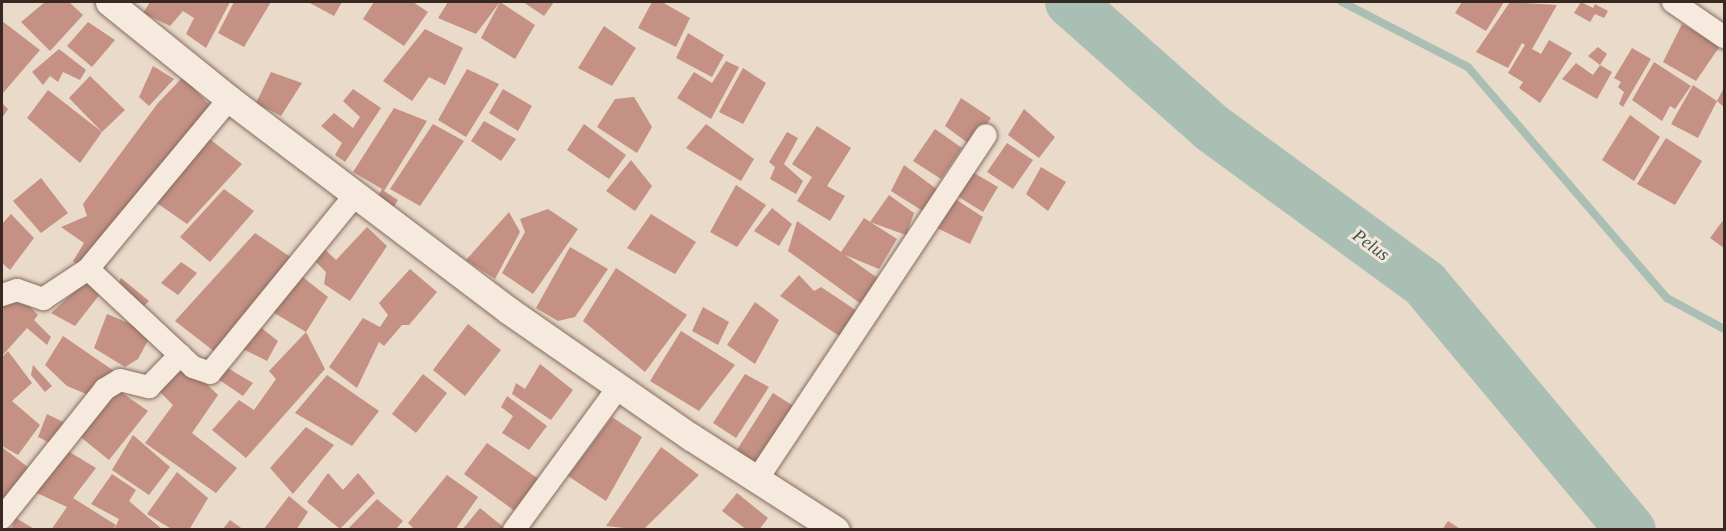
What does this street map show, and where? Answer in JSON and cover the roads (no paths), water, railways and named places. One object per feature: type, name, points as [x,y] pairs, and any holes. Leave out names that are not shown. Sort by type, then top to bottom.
[{"type":"street","points":[[109,2],[229,99],[618,387],[756,481],[836,530]]},
{"type":"street","points":[[1673,2],[1725,37]]},
{"type":"street","points":[[2,295],[17,290],[43,299],[88,269],[229,99]]},
{"type":"street","points":[[756,481],[986,135]]},
{"type":"street","points":[[88,269],[180,355],[203,372],[219,368],[356,194]]},
{"type":"street","points":[[2,518],[105,389],[120,380],[149,387],[180,355]]},
{"type":"street","points":[[514,530],[618,387]]},
{"type":"waterway","name":"Pelus","points":[[1070,2],[1212,128],[1425,284],[1631,530]]},
{"type":"waterway","points":[[1342,2],[1468,67],[1667,298],[1724,329]]}]
